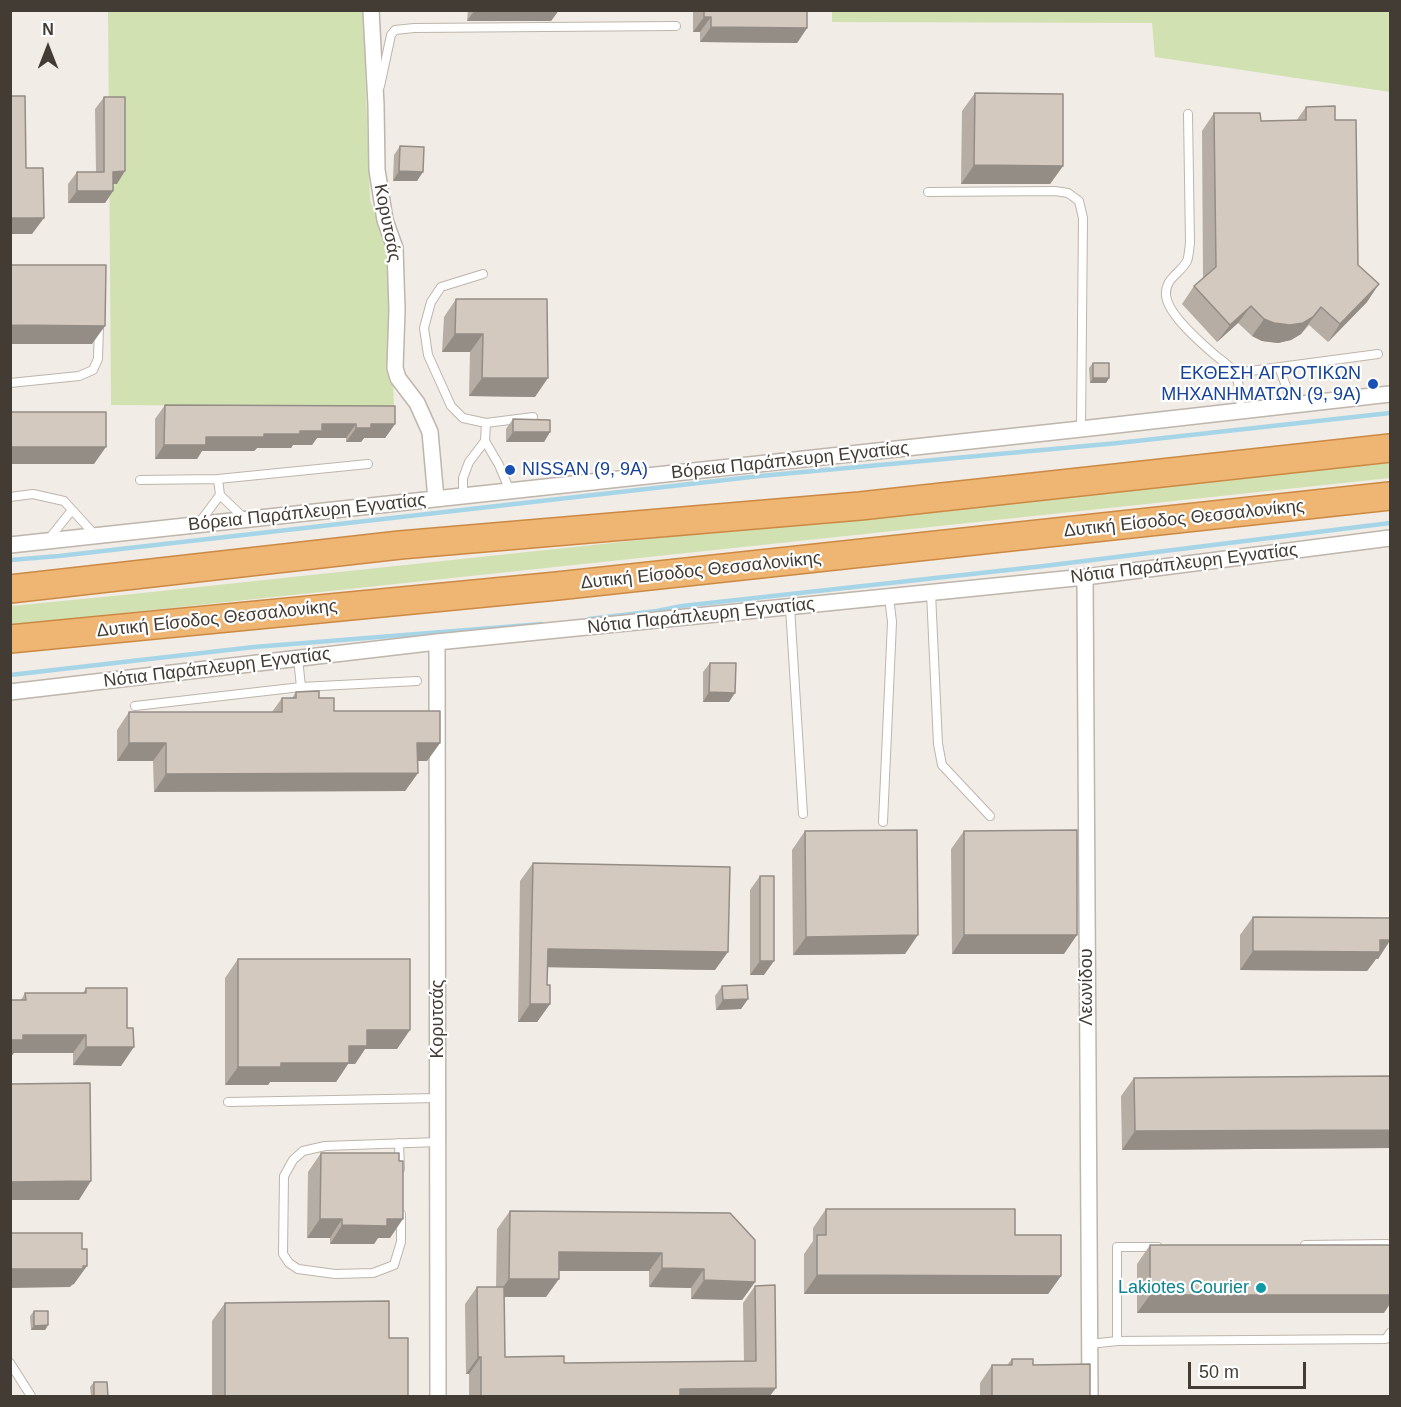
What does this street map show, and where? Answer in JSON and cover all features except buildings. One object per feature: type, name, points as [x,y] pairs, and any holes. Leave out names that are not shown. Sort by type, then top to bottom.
[{"type":"highway","points":[[10,589],[400,545],[860,506],[1390,448]]},
{"type":"highway","name":"Δυτική Είσοδος Θεσσαλονίκης","points":[[10,639],[568,585],[1390,496]]},
{"type":"street","name":"Κορυτσάς","points":[[371,10],[377,170],[385,219],[395,248],[397,310],[395,368],[398,378],[417,404],[430,432],[436,499]]},
{"type":"street","name":"Βόρεια Παράπλευρη Εγνατίας","points":[[10,545],[1390,394]]},
{"type":"street","name":"Νότια Παράπλευρη Εγνατίας","points":[[10,692],[437,642],[1085,577],[1390,538]]},
{"type":"street","name":"Λεωνίδου","points":[[1085,577],[1090,1396]]},
{"type":"street","name":"Κορυτσάς","points":[[437,642],[438,1396]]},
{"type":"lane","points":[[376,105],[389,42],[395,30],[676,26]]},
{"type":"lane","points":[[1188,114],[1190,243],[1185,264],[1167,284],[1166,296],[1169,308],[1193,335],[1235,373],[1241,411]]},
{"type":"lane","points":[[928,192],[1055,191],[1068,193],[1079,201],[1083,218],[1081,429]]},
{"type":"lane","points":[[483,274],[441,287],[431,302],[424,328],[428,355],[451,406],[463,418],[486,423],[534,417]]},
{"type":"lane","points":[[10,383],[79,376],[93,370],[99,359],[99,314]]},
{"type":"lane","points":[[1235,373],[1378,354]]},
{"type":"lane","points":[[1279,367],[1293,405]]},
{"type":"lane","points":[[464,496],[463,478],[469,462],[484,441],[486,423]]},
{"type":"lane","points":[[484,441],[500,465],[510,491]]},
{"type":"lane","points":[[140,480],[218,479],[368,464]]},
{"type":"lane","points":[[218,479],[220,495],[245,519]]},
{"type":"lane","points":[[10,498],[33,494],[64,501],[96,536]]},
{"type":"lane","points":[[198,525],[220,495]]},
{"type":"lane","points":[[47,541],[72,510]]},
{"type":"lane","points":[[932,593],[938,744],[942,765],[990,816]]},
{"type":"lane","points":[[883,822],[892,622],[889,597]]},
{"type":"lane","points":[[790,607],[803,814]]},
{"type":"lane","points":[[298,658],[301,687]]},
{"type":"lane","points":[[135,706],[301,687],[417,681]]},
{"type":"lane","points":[[228,1102],[438,1098]]},
{"type":"lane","points":[[401,1209],[401,1242],[394,1265],[384,1269],[373,1273],[335,1274],[298,1269],[289,1263],[284,1254],[284,1176],[293,1160],[303,1151],[325,1146],[438,1142]]},
{"type":"lane","points":[[399,1143],[400,1176]]},
{"type":"lane","points":[[1293,1245],[1387,1244],[1390,1249]]},
{"type":"lane","points":[[1117,1341],[1117,1247],[1164,1247]]},
{"type":"lane","points":[[1090,1344],[1117,1341],[1386,1339],[1390,1333]]},
{"type":"lane","points":[[10,1363],[31,1396]]},
{"type":"green space","points":[[108,11],[363,11],[370,200],[388,251],[394,407],[111,405]]},
{"type":"green space","points":[[832,11],[1390,11],[1390,92],[1155,57],[1152,23],[832,22]]},
{"type":"green space","points":[[1390,460],[1390,478],[11,625],[11,606]]},
{"type":"waterway","points":[[10,560],[760,476],[1118,443],[1390,413]]},
{"type":"waterway","points":[[589,619],[682,606],[1044,566],[1390,523]]},
{"type":"waterway","points":[[10,675],[254,647],[542,624]]},
{"type":"place","name":"ΕΚΘΕΣΗ ΑΓΡΟΤΙΚΩΝ ΜΗΧΑΝΗΜΑΤΩΝ (9, 9Α)","points":[[1373,384]]},
{"type":"place","name":"NISSAN (9, 9Α)","points":[[510,470]]},
{"type":"place","name":"Lakiotes Courier","points":[[1261,1288]]}]
